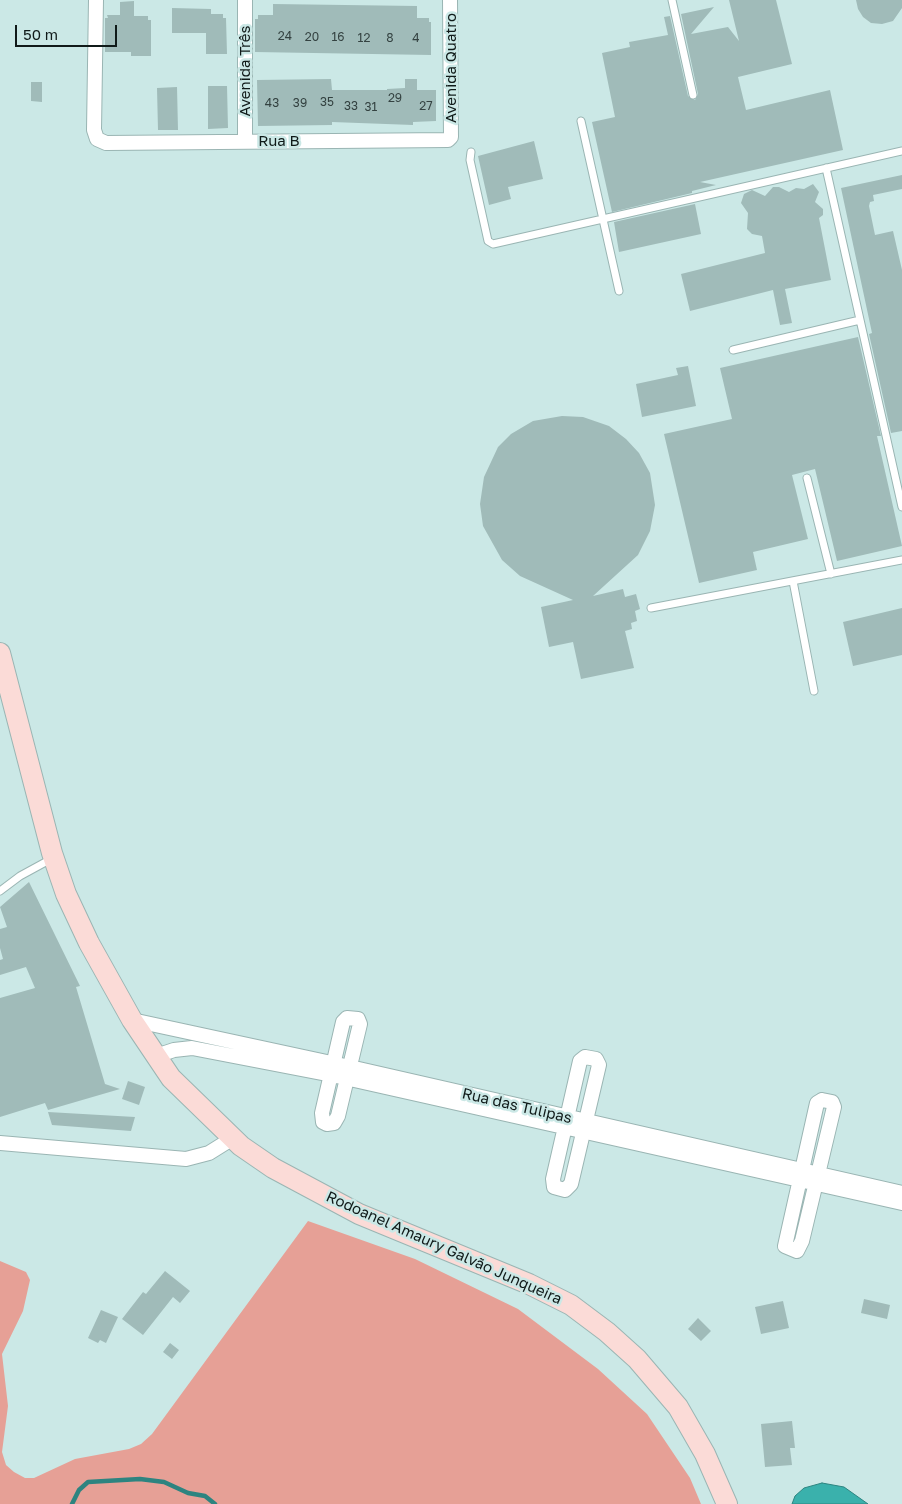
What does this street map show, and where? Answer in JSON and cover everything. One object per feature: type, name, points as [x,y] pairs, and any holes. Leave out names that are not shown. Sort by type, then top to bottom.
[{"type":"main road","name":"Rodoanel Amaury Galvão Junqueira","points":[[0,653],[54,858],[66,894],[89,943],[132,1020],[171,1078],[232,1138],[273,1168],[359,1214],[529,1284],[578,1310],[607,1332],[637,1359],[674,1402],[705,1454],[727,1504]]},
{"type":"street","name":"Rua B","points":[[96,0],[94,130],[97,139],[106,143],[244,141],[445,142],[451,137]]},
{"type":"street","name":"Avenida Três","points":[[244,141],[245,0]]},
{"type":"street","name":"Avenida Quatro","points":[[450,0],[451,137]]},
{"type":"street","points":[[352,1018],[358,1019],[360,1024],[336,1122],[327,1124],[322,1119],[332,1070],[343,1022],[352,1018]]},
{"type":"street","name":"Rua das Tulipas","points":[[132,1020],[332,1070]]},
{"type":"street","name":"Rua das Tulipas","points":[[156,1056],[174,1050],[192,1048],[349,1073],[802,1175],[902,1203]]},
{"type":"street","points":[[585,1057],[595,1061],[585,1127],[569,1188],[561,1189],[553,1184],[567,1123],[580,1061],[585,1057]]},
{"type":"street","points":[[822,1100],[832,1102],[834,1107],[817,1179],[799,1249],[793,1250],[786,1246],[818,1103],[822,1100]]},
{"type":"street","points":[[0,1143],[186,1159],[209,1153],[232,1138]]},
{"type":"street","name":"Rua das Tulipas","points":[[817,1179],[902,1192]]},
{"type":"lane","points":[[672,0],[693,95]]},
{"type":"lane","points":[[581,122],[619,292]]},
{"type":"lane","points":[[471,152],[470,160],[490,243],[902,151]]},
{"type":"lane","points":[[826,168],[902,507]]},
{"type":"lane","points":[[733,350],[860,320]]},
{"type":"lane","points":[[893,466],[902,464]]},
{"type":"lane","points":[[807,478],[830,574]]},
{"type":"lane","points":[[651,608],[902,560]]},
{"type":"lane","points":[[793,581],[814,691]]},
{"type":"lane","points":[[0,891],[20,876],[54,858]]},
{"type":"shaded area","points":[[308,1221],[415,1259],[518,1309],[598,1369],[647,1414],[690,1478],[701,1504],[0,1504],[0,1261],[26,1272],[30,1280],[23,1311],[2,1354],[8,1406],[2,1452],[6,1465],[14,1472],[25,1478],[34,1478],[75,1459],[129,1449],[141,1444],[152,1434]]},
{"type":"water","points":[[822,1483],[844,1487],[868,1504],[792,1504],[795,1496],[804,1488]]},
{"type":"building","points":[[729,0],[776,0],[792,64],[738,77],[746,110],[830,90],[843,150],[700,182],[716,185],[692,191],[692,193],[612,212],[592,122],[615,117],[602,53],[630,47],[629,42],[668,35],[664,17],[670,16],[688,96],[695,100],[698,94],[681,14],[714,7],[691,34],[728,27],[739,41]]},
{"type":"building","points":[[856,0],[902,0],[902,8],[893,21],[882,24],[871,23],[863,17],[858,9]]},
{"type":"building","points":[[134,1],[134,16],[148,16],[148,20],[151,20],[151,56],[131,56],[131,52],[105,52],[105,18],[108,18],[107,15],[120,15],[120,2]]},
{"type":"building","points":[[273,4],[417,6],[417,18],[429,18],[429,22],[431,22],[431,55],[255,52],[255,19],[258,19],[258,15],[273,15]]},
{"type":"building","points":[[172,8],[211,9],[211,14],[223,14],[223,18],[226,18],[227,54],[206,54],[206,33],[172,33]]},
{"type":"building","points":[[331,79],[332,90],[387,90],[405,88],[405,79],[417,79],[417,90],[436,90],[436,121],[413,122],[413,125],[332,122],[332,125],[258,126],[257,80]]},
{"type":"building","points":[[31,82],[42,82],[42,102],[31,101]]},
{"type":"building","points":[[208,86],[227,86],[228,128],[208,129]]},
{"type":"building","points":[[177,87],[178,130],[158,130],[157,88]]},
{"type":"building","points":[[534,141],[543,179],[508,187],[511,199],[489,205],[478,156]]},
{"type":"building","points":[[902,175],[902,189],[873,195],[874,201],[870,202],[869,206],[875,235],[893,231],[902,270],[902,431],[891,433],[869,334],[872,333],[841,188]]},
{"type":"building","points":[[813,184],[819,192],[815,202],[823,209],[823,215],[819,218],[831,280],[785,289],[792,323],[780,325],[773,290],[690,311],[681,274],[765,253],[762,236],[752,234],[747,229],[748,213],[741,203],[744,194],[752,190],[765,196],[773,187],[779,187],[789,192],[796,188],[804,189]]},
{"type":"building","points":[[695,204],[701,234],[619,252],[614,222]]},
{"type":"building","points":[[858,337],[881,436],[877,436],[902,546],[837,561],[815,469],[792,475],[808,539],[753,552],[757,570],[699,583],[664,434],[732,419],[720,368]]},
{"type":"building","points":[[688,366],[696,406],[642,417],[636,384],[678,375],[676,368]]},
{"type":"building","points":[[562,416],[583,417],[609,426],[626,439],[639,453],[650,473],[655,505],[650,531],[638,555],[593,596],[623,589],[625,597],[636,594],[640,609],[635,611],[637,621],[631,623],[632,629],[625,631],[634,668],[581,679],[573,642],[549,647],[541,607],[573,600],[520,576],[502,560],[483,526],[480,504],[484,477],[498,447],[511,434],[533,421]]},
{"type":"building","points":[[902,608],[902,655],[853,666],[843,622]]},
{"type":"building","points":[[29,882],[80,986],[76,987],[105,1084],[120,1089],[48,1110],[45,1103],[0,1117],[0,998],[35,988],[26,967],[0,975],[0,960],[3,959],[0,948],[0,929],[7,927],[0,907]]},
{"type":"building","points":[[128,1081],[145,1087],[139,1105],[122,1099]]},
{"type":"building","points":[[48,1112],[135,1117],[131,1131],[52,1125]]},
{"type":"building","points":[[165,1271],[190,1291],[180,1303],[173,1297],[143,1335],[122,1319],[143,1292],[146,1294]]},
{"type":"building","points":[[864,1299],[890,1305],[887,1319],[861,1313]]},
{"type":"building","points":[[783,1301],[789,1328],[761,1334],[755,1307]]},
{"type":"building","points":[[101,1310],[118,1317],[106,1343],[100,1340],[98,1343],[88,1338]]},
{"type":"building","points":[[698,1318],[711,1331],[701,1341],[688,1329]]},
{"type":"building","points":[[170,1343],[179,1350],[172,1359],[163,1352]]},
{"type":"building","points":[[792,1421],[795,1448],[790,1448],[792,1465],[765,1467],[761,1424]]},
{"type":"waterway","points":[[72,1504],[79,1490],[88,1482],[140,1479],[164,1482],[188,1493],[205,1496],[215,1504]]}]
